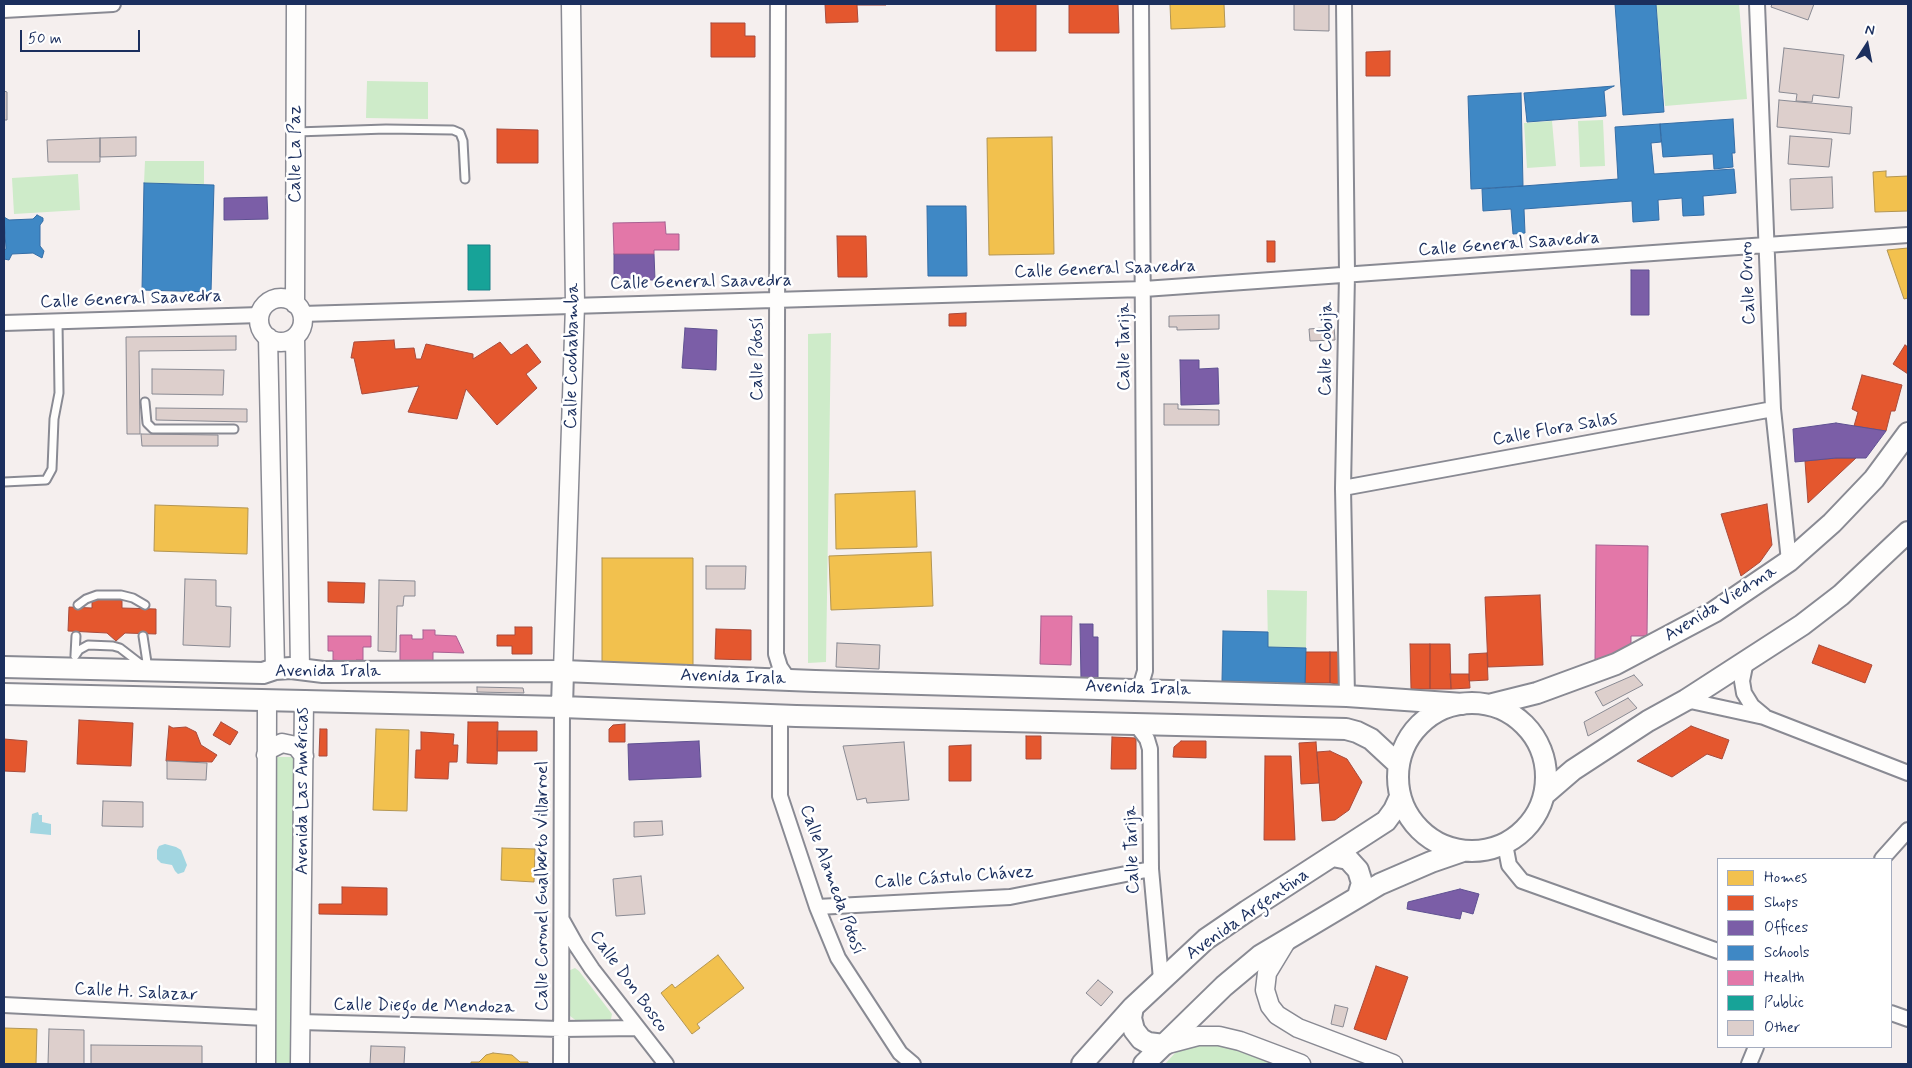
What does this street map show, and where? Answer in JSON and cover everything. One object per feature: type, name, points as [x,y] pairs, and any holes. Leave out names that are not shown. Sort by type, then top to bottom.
[{"type":"main road","name":"Avenida Viedma","points":[[1489,706],[1537,693],[1616,664],[1714,612],[1789,561],[1832,523],[1874,479],[1908,433]]},
{"type":"main road","points":[[1544,795],[1574,770],[1648,721],[1686,700],[1802,625],[1841,595],[1908,532]]},
{"type":"main road","name":"Avenida Irala","points":[[4,667],[75,662],[148,670],[263,673],[275,669],[340,672],[563,670],[789,680],[1347,696],[1463,704]]},
{"type":"main road","name":"Avenida Las Américas","points":[[300,669],[304,700]]},
{"type":"main road","name":"Calle Cochabamba","points":[[562,707],[563,670]]},
{"type":"main road","name":"Avenida Irala","points":[[4,694],[304,700],[562,707],[780,716],[1346,729],[1357,732],[1371,740],[1398,764]]},
{"type":"main road","points":[[1144,1064],[1224,986],[1261,955],[1380,884],[1431,862],[1463,851],[1490,849],[1505,844],[1520,834],[1530,824],[1537,813],[1544,795],[1546,767],[1543,756],[1536,740],[1517,718],[1507,712],[1489,706],[1463,704],[1444,709],[1422,723],[1409,738],[1402,750],[1398,764],[1400,797],[1410,818],[1426,835],[1446,847],[1463,851]]},
{"type":"main road","name":"Avenida Argentina","points":[[1082,1064],[1133,1007],[1206,939],[1386,820],[1394,810],[1400,797]]},
{"type":"main road","points":[[1333,856],[1348,859],[1358,870],[1362,883],[1358,896]]},
{"type":"main road","points":[[1133,1007],[1131,1018],[1134,1030],[1141,1039],[1148,1043],[1164,1045]]},
{"type":"street","points":[[4,10],[113,4]]},
{"type":"street","name":"Calle La Paz","points":[[296,4],[298,309]]},
{"type":"street","name":"Calle Cochabamba","points":[[563,670],[575,305],[571,4]]},
{"type":"street","name":"Calle Potosí","points":[[778,4],[776,654],[780,667],[789,680]]},
{"type":"street","name":"Calle Tarija","points":[[1138,689],[1145,671],[1142,4]]},
{"type":"street","name":"Calle Cobija","points":[[1344,4],[1347,274],[1343,488],[1347,696]]},
{"type":"street","name":"Calle Oruro","points":[[1757,4],[1773,409],[1789,561]]},
{"type":"street","name":"Calle General Saavedra","points":[[298,309],[575,305],[1144,289],[1908,235]]},
{"type":"street","points":[[268,337],[282,342],[295,337],[302,327],[298,309],[284,299],[266,304],[260,315],[261,327],[268,337],[275,669]]},
{"type":"street","name":"Calle General Saavedra","points":[[4,323],[260,315]]},
{"type":"street","name":"Avenida Las Américas","points":[[295,337],[300,669]]},
{"type":"street","name":"Calle Flora Salas","points":[[1343,488],[1773,409]]},
{"type":"street","points":[[1746,661],[1742,681],[1744,693],[1752,706],[1764,717]]},
{"type":"street","name":"Avenida Las Américas","points":[[266,1064],[267,700]]},
{"type":"street","name":"Avenida Las Américas","points":[[300,1064],[304,700]]},
{"type":"street","points":[[1686,700],[1764,717],[1908,772]]},
{"type":"street","name":"Calle Coronel Gualberto Villarroel","points":[[561,1064],[562,707]]},
{"type":"street","name":"Calle Alameda Potosí","points":[[780,716],[780,796],[817,906],[838,958],[900,1053],[913,1064]]},
{"type":"street","name":"Calle Tarija","points":[[1135,723],[1147,739],[1150,750],[1151,869],[1161,979]]},
{"type":"street","points":[[266,755],[276,745],[289,743],[301,750],[304,756]]},
{"type":"street","points":[[1883,858],[1908,830]]},
{"type":"street","points":[[1505,844],[1509,865],[1522,881],[1717,950]]},
{"type":"street","name":"Calle Cástulo Chávez","points":[[817,906],[1010,897],[1151,869]]},
{"type":"street","name":"Calle Don Bosco","points":[[562,920],[592,969],[666,1064]]},
{"type":"street","points":[[1287,939],[1268,973],[1265,990],[1270,1006],[1277,1015],[1298,1028],[1393,1064]]},
{"type":"street","name":"Calle H. Salazar","points":[[4,1005],[266,1018]]},
{"type":"street","points":[[1892,1013],[1908,1019]]},
{"type":"street","name":"Calle Diego de Mendoza","points":[[300,1022],[561,1029],[638,1028]]},
{"type":"street","points":[[1164,1045],[1198,1036],[1219,1036],[1240,1041],[1301,1064]]},
{"type":"street","points":[[1749,1064],[1756,1048]]},
{"type":"lane","points":[[296,132],[386,129],[453,130],[460,133],[463,141],[465,179]]},
{"type":"lane","points":[[4,482],[46,480],[52,469],[54,419],[58,393],[58,322]]},
{"type":"lane","points":[[145,402],[147,423],[153,429],[234,430]]},
{"type":"lane","points":[[78,605],[86,599],[97,595],[133,598],[145,605]]},
{"type":"lane","points":[[75,662],[76,636]]},
{"type":"lane","points":[[143,636],[148,670]]},
{"type":"green space","points":[[1656,4],[1739,4],[1747,99],[1665,106]]},
{"type":"green space","points":[[367,81],[428,82],[428,119],[366,118]]},
{"type":"green space","points":[[1603,120],[1605,166],[1580,167],[1578,121]]},
{"type":"green space","points":[[1552,121],[1556,166],[1527,168],[1524,123]]},
{"type":"green space","points":[[145,161],[204,161],[204,184],[144,183]]},
{"type":"green space","points":[[78,174],[80,210],[14,214],[12,178]]},
{"type":"green space","points":[[831,333],[826,662],[808,663],[808,334]]},
{"type":"green space","points":[[1267,590],[1307,591],[1306,648],[1268,647]]},
{"type":"green space","points":[[271,757],[299,757],[298,1064],[270,1064]]},
{"type":"green space","points":[[575,968],[612,1014],[608,1022],[578,1022],[570,1016],[568,971]]},
{"type":"green space","points":[[1215,1037],[1300,1064],[1165,1064],[1175,1053],[1193,1042]]},
{"type":"water","points":[[38,812],[39,815],[42,815],[42,822],[51,824],[51,835],[30,833],[32,814]]},
{"type":"water","points":[[165,844],[181,850],[187,865],[184,872],[178,874],[172,865],[161,863],[157,859],[159,846]]},
{"type":"building: Homes","points":[[1170,4],[1224,4],[1225,27],[1171,29]]},
{"type":"building: Homes","points":[[1052,137],[1054,254],[989,255],[987,138]]},
{"type":"building: Homes","points":[[1886,171],[1886,177],[1908,176],[1908,211],[1875,212],[1873,172]]},
{"type":"building: Homes","points":[[1908,248],[1908,298],[1904,299],[1887,250]]},
{"type":"building: Homes","points":[[915,491],[917,547],[836,549],[835,494]]},
{"type":"building: Homes","points":[[155,505],[248,508],[247,554],[154,551]]},
{"type":"building: Homes","points":[[931,552],[933,606],[831,610],[829,556]]},
{"type":"building: Homes","points":[[602,558],[693,558],[693,666],[602,666]]},
{"type":"building: Homes","points":[[376,729],[409,730],[407,811],[373,810]]},
{"type":"building: Homes","points":[[502,848],[535,849],[534,882],[501,880]]},
{"type":"building: Homes","points":[[718,955],[744,988],[697,1024],[700,1028],[692,1034],[661,993],[672,984],[675,988]]},
{"type":"building: Homes","points":[[4,1028],[37,1029],[36,1064],[4,1064]]},
{"type":"building: Homes","points":[[493,1053],[512,1055],[520,1062],[528,1062],[528,1064],[471,1064],[471,1062],[479,1062],[486,1055]]},
{"type":"building: Shops","points":[[825,4],[886,5],[857,5],[858,22],[826,23]]},
{"type":"building: Shops","points":[[996,4],[1036,4],[1036,51],[996,51]]},
{"type":"building: Shops","points":[[1069,4],[1118,4],[1119,33],[1069,33]]},
{"type":"building: Shops","points":[[711,23],[745,23],[745,36],[755,36],[755,57],[711,57]]},
{"type":"building: Shops","points":[[1390,51],[1390,76],[1366,76],[1366,52]]},
{"type":"building: Shops","points":[[497,129],[538,130],[538,163],[497,163]]},
{"type":"building: Shops","points":[[837,236],[866,236],[867,277],[838,277]]},
{"type":"building: Shops","points":[[1267,241],[1275,241],[1275,262],[1267,262]]},
{"type":"building: Shops","points":[[966,313],[966,326],[949,326],[949,314]]},
{"type":"building: Shops","points":[[394,340],[395,349],[414,348],[416,359],[421,359],[426,344],[473,354],[473,359],[500,342],[511,355],[527,344],[541,362],[526,374],[537,388],[497,425],[466,389],[457,419],[408,412],[419,386],[362,394],[354,358],[351,358],[354,342]]},
{"type":"building: Shops","points":[[1905,345],[1908,347],[1908,374],[1893,364]]},
{"type":"building: Shops","points":[[1862,375],[1902,385],[1895,411],[1891,411],[1886,431],[1854,426],[1858,412],[1852,409]]},
{"type":"building: Shops","points":[[1856,458],[1808,503],[1805,461]]},
{"type":"building: Shops","points":[[1767,504],[1772,545],[1760,562],[1741,576],[1721,514]]},
{"type":"building: Shops","points":[[328,582],[365,583],[364,603],[328,602]]},
{"type":"building: Shops","points":[[1540,595],[1543,665],[1488,667],[1485,597]]},
{"type":"building: Shops","points":[[92,599],[122,600],[122,608],[156,609],[156,634],[125,633],[116,641],[107,633],[68,631],[69,607],[92,608]]},
{"type":"building: Shops","points":[[515,627],[532,627],[532,654],[512,654],[512,646],[497,646],[497,635],[515,635]]},
{"type":"building: Shops","points":[[716,629],[751,630],[751,660],[715,659]]},
{"type":"building: Shops","points":[[1410,644],[1430,644],[1430,689],[1411,689]]},
{"type":"building: Shops","points":[[1430,644],[1450,644],[1451,689],[1430,689]]},
{"type":"building: Shops","points":[[1819,645],[1872,665],[1865,683],[1812,663]]},
{"type":"building: Shops","points":[[1305,652],[1330,652],[1330,683],[1305,683]]},
{"type":"building: Shops","points":[[1330,652],[1344,652],[1344,679],[1338,684],[1330,683]]},
{"type":"building: Shops","points":[[1487,653],[1488,680],[1469,681],[1469,654]]},
{"type":"building: Shops","points":[[1450,674],[1469,674],[1470,688],[1451,689]]},
{"type":"building: Shops","points":[[79,720],[133,723],[131,766],[77,764]]},
{"type":"building: Shops","points":[[221,722],[238,732],[230,745],[213,735]]},
{"type":"building: Shops","points":[[468,722],[498,722],[497,764],[467,763]]},
{"type":"building: Shops","points":[[625,724],[625,742],[609,742],[609,729],[613,725]]},
{"type":"building: Shops","points":[[169,726],[173,728],[186,727],[196,732],[201,745],[217,755],[212,762],[166,761]]},
{"type":"building: Shops","points":[[1691,726],[1729,740],[1722,759],[1707,754],[1672,777],[1637,761]]},
{"type":"building: Shops","points":[[320,729],[327,729],[327,756],[319,756]]},
{"type":"building: Shops","points":[[497,731],[537,731],[537,751],[497,751]]},
{"type":"building: Shops","points":[[421,732],[454,734],[453,745],[458,745],[457,762],[449,762],[448,779],[415,778],[416,750],[421,750]]},
{"type":"building: Shops","points":[[1026,736],[1041,736],[1041,759],[1026,759]]},
{"type":"building: Shops","points":[[1112,737],[1136,738],[1136,769],[1111,769]]},
{"type":"building: Shops","points":[[4,739],[27,741],[25,772],[4,771]]},
{"type":"building: Shops","points":[[1181,741],[1206,741],[1206,758],[1173,757],[1174,747]]},
{"type":"building: Shops","points":[[1316,742],[1319,783],[1301,784],[1299,743]]},
{"type":"building: Shops","points":[[971,745],[971,781],[949,781],[949,746]]},
{"type":"building: Shops","points":[[1330,751],[1347,759],[1362,782],[1349,810],[1335,820],[1322,821],[1317,752]]},
{"type":"building: Shops","points":[[1265,756],[1291,756],[1295,840],[1264,840]]},
{"type":"building: Shops","points":[[342,887],[387,888],[387,915],[319,914],[319,904],[342,904]]},
{"type":"building: Shops","points":[[1376,966],[1408,977],[1386,1040],[1354,1029]]},
{"type":"building: Offices","points":[[267,197],[268,219],[224,220],[224,198]]},
{"type":"building: Offices","points":[[614,254],[654,254],[655,280],[614,280]]},
{"type":"building: Offices","points":[[1631,270],[1649,270],[1649,315],[1631,315]]},
{"type":"building: Offices","points":[[685,328],[717,330],[716,370],[682,368]]},
{"type":"building: Offices","points":[[1180,360],[1199,360],[1199,369],[1218,368],[1219,404],[1181,405]]},
{"type":"building: Offices","points":[[1836,423],[1886,431],[1866,458],[1836,458],[1795,462],[1793,429]]},
{"type":"building: Offices","points":[[1080,624],[1093,624],[1093,637],[1098,637],[1098,680],[1081,680]]},
{"type":"building: Offices","points":[[699,741],[701,777],[629,780],[628,744]]},
{"type":"building: Offices","points":[[1460,889],[1479,894],[1473,914],[1462,911],[1460,919],[1407,909],[1408,902]]},
{"type":"building: Schools","points":[[1615,4],[1656,4],[1664,112],[1623,115]]},
{"type":"building: Schools","points":[[1614,86],[1604,91],[1606,116],[1527,122],[1524,93]]},
{"type":"building: Schools","points":[[1521,93],[1523,186],[1471,189],[1468,96]]},
{"type":"building: Schools","points":[[1733,119],[1735,153],[1732,153],[1733,167],[1714,169],[1713,154],[1663,157],[1660,124]]},
{"type":"building: Schools","points":[[1660,124],[1661,142],[1651,143],[1654,174],[1734,169],[1736,193],[1703,196],[1704,215],[1683,216],[1682,198],[1658,200],[1659,220],[1633,222],[1632,201],[1524,209],[1525,233],[1513,234],[1511,209],[1483,211],[1482,189],[1618,179],[1615,127]]},
{"type":"building: Schools","points":[[144,183],[214,185],[211,292],[142,290]]},
{"type":"building: Schools","points":[[927,206],[966,206],[967,276],[928,276]]},
{"type":"building: Schools","points":[[37,215],[43,218],[40,225],[40,246],[44,251],[42,258],[33,253],[12,254],[9,260],[4,259],[4,250],[6,249],[4,217],[9,220],[33,219]]},
{"type":"building: Schools","points":[[1223,631],[1268,632],[1268,647],[1306,648],[1305,683],[1222,681]]},
{"type":"building: Health","points":[[665,222],[666,234],[679,234],[679,250],[654,250],[654,254],[614,254],[613,223]]},
{"type":"building: Health","points":[[1596,545],[1648,546],[1647,636],[1631,636],[1631,648],[1595,662]]},
{"type":"building: Health","points":[[1041,616],[1072,616],[1071,665],[1040,664]]},
{"type":"building: Health","points":[[423,630],[435,630],[435,635],[456,636],[464,653],[433,652],[433,667],[400,663],[400,635],[412,635],[412,639],[423,639]]},
{"type":"building: Health","points":[[328,636],[371,636],[371,647],[363,647],[363,660],[356,660],[356,662],[333,660],[333,651],[328,651]]},
{"type":"building: Public","points":[[468,245],[490,245],[490,290],[468,290]]},
{"type":"building: Other","points":[[1294,4],[1329,4],[1329,31],[1294,30]]},
{"type":"building: Other","points":[[1772,4],[1814,4],[1808,20],[1771,7]]},
{"type":"building: Other","points":[[1784,48],[1844,55],[1839,98],[1813,95],[1812,102],[1796,101],[1797,94],[1779,92]]},
{"type":"building: Other","points":[[4,91],[7,92],[7,120],[4,120]]},
{"type":"building: Other","points":[[1779,100],[1852,107],[1850,134],[1777,127]]},
{"type":"building: Other","points":[[1790,136],[1832,139],[1829,167],[1788,164]]},
{"type":"building: Other","points":[[136,137],[136,156],[100,157],[100,138]]},
{"type":"building: Other","points":[[100,138],[100,162],[48,162],[47,140]]},
{"type":"building: Other","points":[[1832,177],[1833,208],[1791,210],[1790,179]]},
{"type":"building: Other","points":[[1219,315],[1219,329],[1177,330],[1177,327],[1169,327],[1169,316]]},
{"type":"building: Other","points":[[1334,327],[1335,340],[1310,341],[1309,329]]},
{"type":"building: Other","points":[[236,336],[236,350],[139,351],[140,434],[127,434],[126,337]]},
{"type":"building: Other","points":[[152,369],[224,370],[223,395],[152,394]]},
{"type":"building: Other","points":[[1164,404],[1178,404],[1178,409],[1219,410],[1219,425],[1164,425]]},
{"type":"building: Other","points":[[156,408],[247,409],[247,422],[156,420]]},
{"type":"building: Other","points":[[141,434],[218,435],[218,446],[142,446]]},
{"type":"building: Other","points":[[706,566],[746,566],[745,589],[706,589]]},
{"type":"building: Other","points":[[185,579],[216,580],[216,606],[231,607],[230,647],[183,645]]},
{"type":"building: Other","points":[[379,580],[415,581],[415,596],[404,596],[403,606],[397,606],[396,652],[378,651]]},
{"type":"building: Other","points":[[837,643],[880,645],[879,669],[836,667]]},
{"type":"building: Other","points":[[1634,675],[1643,685],[1603,706],[1595,692]]},
{"type":"building: Other","points":[[477,687],[523,688],[524,693],[477,692]]},
{"type":"building: Other","points":[[1628,698],[1637,708],[1588,736],[1584,722]]},
{"type":"building: Other","points":[[904,742],[909,800],[867,803],[866,798],[857,800],[843,746]]},
{"type":"building: Other","points":[[167,761],[207,763],[206,780],[167,779]]},
{"type":"building: Other","points":[[103,801],[143,802],[143,827],[102,826]]},
{"type":"building: Other","points":[[662,821],[663,835],[634,837],[634,822]]},
{"type":"building: Other","points":[[641,876],[645,914],[616,916],[613,879]]},
{"type":"building: Other","points":[[1098,980],[1113,992],[1101,1006],[1086,993]]},
{"type":"building: Other","points":[[1335,1005],[1348,1008],[1343,1027],[1331,1024]]},
{"type":"building: Other","points":[[49,1029],[84,1030],[84,1064],[48,1064]]},
{"type":"building: Other","points":[[91,1045],[202,1046],[202,1064],[91,1064]]},
{"type":"building: Other","points":[[371,1046],[405,1047],[404,1064],[370,1064]]}]
